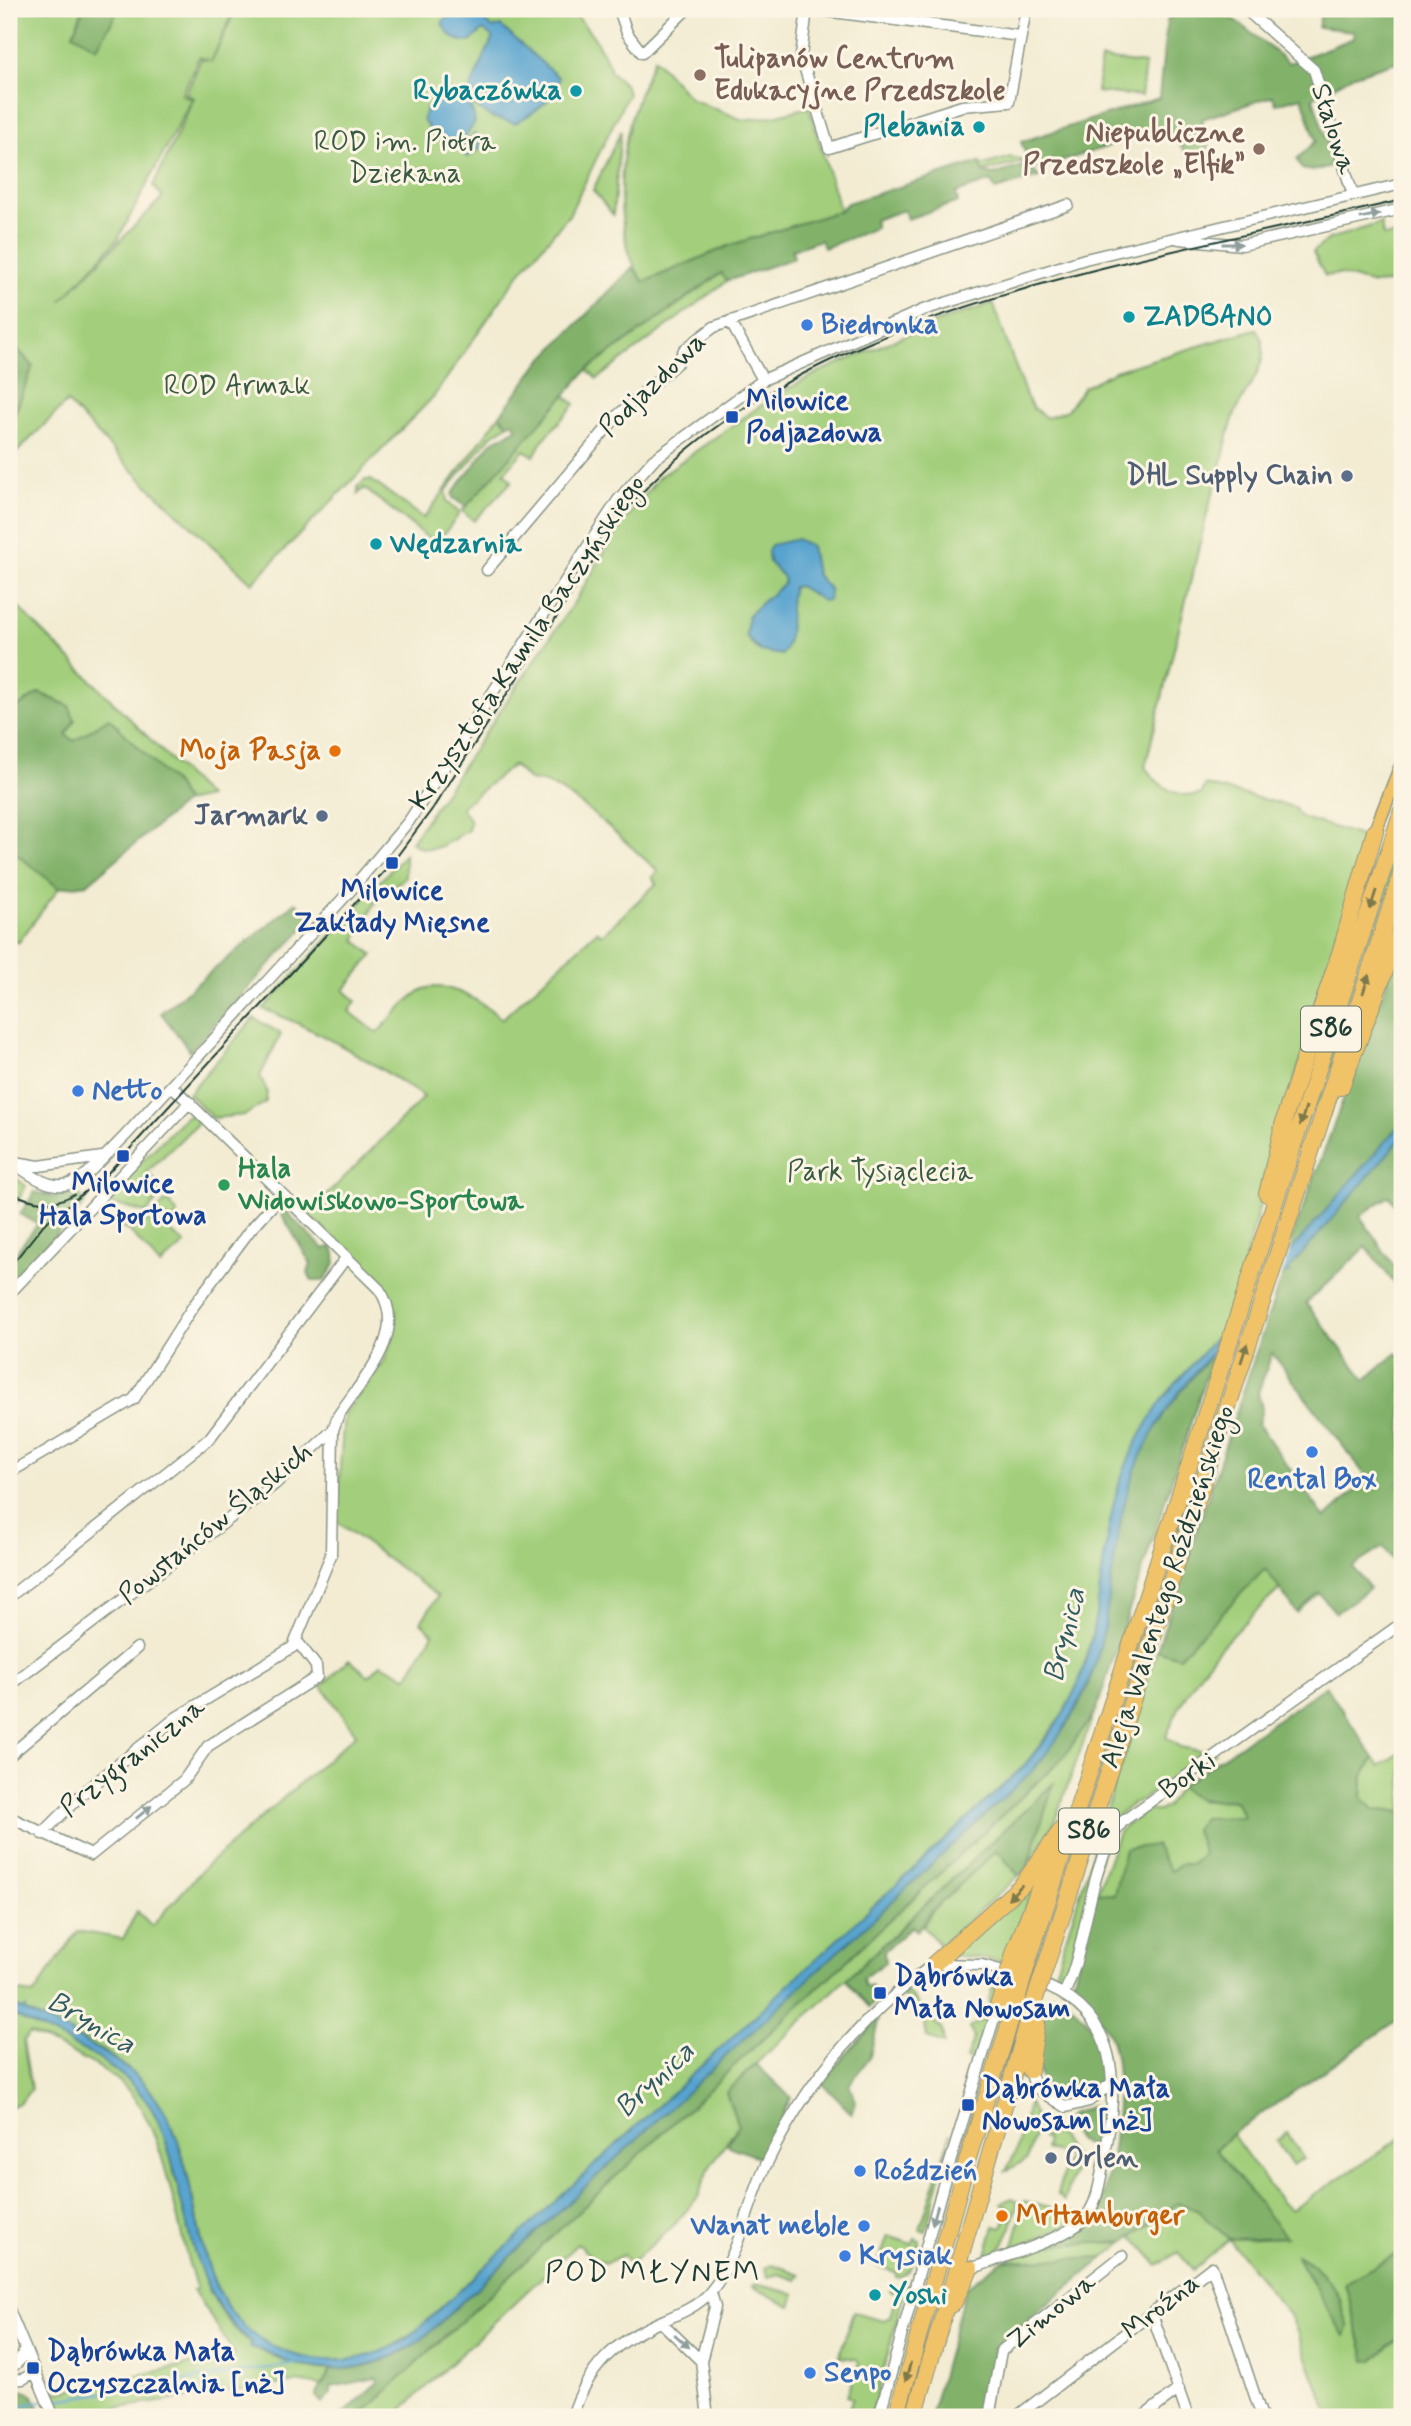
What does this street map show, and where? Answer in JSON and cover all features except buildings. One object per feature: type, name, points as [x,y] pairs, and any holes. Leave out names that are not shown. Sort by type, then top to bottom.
[{"type":"highway","name":"S86","points":[[1261,1246],[1402,811]]},
{"type":"highway","points":[[1261,1246],[1262,1215],[1286,1113],[1338,961],[1375,831]]},
{"type":"highway","name":"S86","points":[[1314,1142],[1402,872]]},
{"type":"highway","points":[[1314,1142],[1351,1065],[1402,926]]},
{"type":"highway","name":"Aleja Walentego Roździeńskiego","points":[[914,2417],[1048,1959],[1314,1142]]},
{"type":"highway","name":"Aleja Walentego Roździeńskiego","points":[[896,2417],[965,2168],[1005,2001],[1081,1799],[1261,1246]]},
{"type":"highway","points":[[934,1964],[1015,1892],[1057,1839],[1081,1799]]},
{"type":"highway","points":[[1022,1953],[1057,1839]]},
{"type":"highway","points":[[1030,2070],[1036,2006]]},
{"type":"highway","points":[[936,2337],[970,2269]]},
{"type":"main road","points":[[1375,831],[1402,763]]},
{"type":"street","points":[[619,9],[627,33],[642,53],[687,9]]},
{"type":"street","points":[[1020,36],[889,14],[808,9],[801,56],[829,148],[962,106],[1009,102],[1026,9]]},
{"type":"street","name":"Stalowa","points":[[1245,9],[1314,70],[1353,195]]},
{"type":"street","name":"Krzysztofa Kamila Baczyńskiego","points":[[10,1160],[36,1181],[52,1187],[65,1186],[76,1181],[105,1156],[358,882],[409,821],[611,509],[636,476],[663,452],[763,380],[923,310],[1084,259],[1402,184]]},
{"type":"street","name":"Podjazdowa","points":[[487,570],[618,415],[678,362],[684,350],[714,327],[1068,205]]},
{"type":"street","name":"Krzysztofa Kamila Baczyńskiego","points":[[1173,238],[1236,246],[1402,209]]},
{"type":"street","points":[[730,321],[763,380]]},
{"type":"street","name":"Powstańców Śląskich","points":[[9,1686],[265,1492],[333,1430],[338,1416],[380,1353],[391,1328],[385,1298],[172,1086]]},
{"type":"street","points":[[9,1294],[190,1102]]},
{"type":"street","name":"Krzysztofa Kamila Baczyńskiego","points":[[10,1160],[22,1165],[39,1166],[87,1161],[105,1156]]},
{"type":"street","points":[[9,1474],[134,1399],[192,1308],[250,1230],[281,1196]]},
{"type":"street","points":[[9,1597],[209,1439],[346,1258]]},
{"type":"street","points":[[297,1641],[331,1555],[333,1430]]},
{"type":"street","name":"Borki","points":[[1064,1994],[1089,1903],[1108,1850],[1123,1821],[1402,1623]]},
{"type":"street","name":"Przygraniczna","points":[[297,1641],[316,1666],[317,1677],[208,1746],[184,1780],[91,1855],[42,1834],[83,1793],[177,1717],[293,1647],[297,1641]]},
{"type":"street","name":"Powstańców Śląskich","points":[[9,1756],[138,1648]]},
{"type":"street","points":[[9,1816],[42,1834]]},
{"type":"street","points":[[572,2417],[592,2370],[607,2353],[629,2337],[691,2308],[711,2292],[724,2271],[766,2165],[813,2080],[838,2049],[874,2014],[934,1964],[982,1965],[1064,1994],[1099,2029],[1110,2056],[1113,2082],[1111,2110],[1099,2185],[1086,2217],[1060,2234],[970,2269]]},
{"type":"street","name":"Aleja Walentego Roździeńskiego","points":[[879,2417],[941,2194],[1005,2001]]},
{"type":"street","points":[[1030,2070],[1035,2087],[1066,2106],[1089,2101],[1113,2082]]},
{"type":"street","points":[[1089,2101],[1111,2110]]},
{"type":"street","name":"Zimowa","points":[[989,2417],[1001,2351],[1122,2256]]},
{"type":"street","name":"Mroźna","points":[[1017,2417],[1212,2267],[1262,2417]]},
{"type":"street","points":[[708,2417],[701,2361],[715,2307],[711,2292]]},
{"type":"street","points":[[9,2310],[52,2412]]},
{"type":"street","points":[[1152,2314],[1188,2417]]},
{"type":"street","points":[[661,2322],[701,2361]]},
{"type":"street","points":[[9,2370],[19,2361],[25,2349]]},
{"type":"street","points":[[9,2370],[35,2372]]},
{"type":"street","points":[[13,2380],[35,2372]]},
{"type":"street","points":[[13,2380],[43,2392]]},
{"type":"street","points":[[1143,2417],[1179,2389]]},
{"type":"green space","points":[[9,9],[234,9],[211,62],[236,9],[571,9],[594,37],[610,71],[626,86],[628,94],[569,215],[519,274],[434,396],[252,583],[142,480],[67,402],[9,460],[9,429],[33,366],[16,348],[9,348]],"holes":[[[199,57],[209,60],[201,59],[186,94],[194,98],[153,186],[163,197],[61,301],[118,239],[192,99],[182,95]]]},
{"type":"green space","points":[[83,9],[119,9],[97,48],[73,34]]},
{"type":"green space","points":[[1178,9],[1221,9],[1289,63],[1354,38],[1353,31],[1318,27],[1322,9],[1402,9],[1402,60],[1354,75],[1313,98],[1334,165],[1313,171],[1302,169],[1297,159],[1316,141],[1302,97],[1276,104],[1273,96],[1202,119],[1211,156],[1206,160],[1191,160],[1172,135],[1158,130],[1044,167],[1043,172],[1027,155],[1021,142],[1159,98],[1167,20]]},
{"type":"green space","points":[[654,58],[691,99],[743,120],[809,107],[840,211],[731,245],[644,282],[628,249],[621,192],[629,125]]},
{"type":"green space","points":[[1101,59],[1145,64],[1141,96],[1097,92]]},
{"type":"green space","points":[[621,131],[613,215],[593,190]]},
{"type":"green space","points":[[1011,157],[1026,161],[983,172],[981,166]]},
{"type":"green space","points":[[980,162],[983,172],[993,175],[1027,165],[1039,177],[995,190],[991,181],[956,193],[958,202],[907,219],[904,210],[874,220],[876,228],[824,248],[820,240],[792,250],[794,258],[727,281],[721,273],[587,370],[466,507],[453,498],[452,494],[492,442],[517,429],[514,423],[506,423],[500,415],[540,362],[633,267],[644,282],[731,245],[840,211],[847,203]]},
{"type":"green space","points":[[1381,223],[1383,236],[1402,235],[1402,282],[1373,284],[1339,274],[1325,276],[1313,252],[1329,239]]},
{"type":"green space","points":[[722,273],[727,281],[597,379],[587,370]]},
{"type":"green space","name":"Park Tysiąclecia","points":[[993,303],[1026,396],[1033,408],[1047,418],[1067,410],[1084,387],[1115,371],[1256,329],[1262,341],[1263,354],[1259,369],[1237,409],[1229,431],[1145,767],[1156,780],[1176,793],[1202,794],[1205,785],[1294,807],[1300,817],[1364,837],[1338,945],[1286,1106],[1238,1287],[1221,1331],[1165,1396],[1133,1449],[1113,1509],[1095,1625],[1080,1680],[1061,1717],[1023,1767],[421,2328],[382,2351],[368,2356],[338,2361],[307,2358],[264,2342],[235,2317],[216,2285],[204,2248],[187,2170],[175,2133],[157,2099],[126,2067],[108,2054],[9,2003],[9,1989],[33,1995],[78,1931],[123,1939],[137,1911],[152,1926],[204,1868],[356,1734],[322,1686],[349,1659],[369,1676],[381,1664],[407,1677],[433,1634],[421,1622],[438,1596],[336,1521],[344,1414],[383,1364],[392,1338],[396,1311],[382,1286],[308,1214],[424,1097],[346,1048],[263,1009],[405,854],[405,877],[375,903],[355,940],[373,955],[344,990],[356,1001],[349,1011],[377,1033],[413,996],[424,989],[434,987],[466,995],[502,1019],[597,931],[602,935],[656,884],[652,877],[658,871],[596,816],[559,790],[543,782],[530,781],[513,765],[461,807],[470,821],[468,830],[433,848],[426,849],[411,842],[577,598],[617,531],[659,477],[773,397],[819,372],[937,322]],"holes":[[[797,539],[811,547],[816,574],[830,590],[823,601],[799,586],[793,587],[788,603],[788,640],[777,654],[755,648],[746,637],[746,628],[752,613],[782,587],[783,583],[782,576],[769,562],[768,550],[774,545]]]},
{"type":"green space","points":[[9,348],[16,348],[33,366],[9,429]]},
{"type":"green space","points":[[564,395],[575,404],[542,441],[534,456],[524,450],[504,473],[512,481],[474,521],[462,511]]},
{"type":"green space","points":[[500,415],[509,424],[491,436],[446,491],[447,502],[460,513],[436,544],[364,488],[358,494],[358,487],[365,480],[371,480],[424,518]]},
{"type":"green space","points":[[9,598],[208,797],[185,802],[177,786],[74,741],[66,736],[69,706],[39,693],[9,713]]},
{"type":"green space","points":[[39,693],[69,706],[75,720],[66,735],[74,741],[109,718],[177,786],[185,802],[87,884],[59,888],[9,848],[9,713]]},
{"type":"green space","points":[[1402,830],[1402,851],[1318,1108],[1313,1106]]},
{"type":"green space","points":[[9,848],[59,888],[18,943],[9,936]]},
{"type":"green space","points":[[296,902],[312,919],[190,1051],[161,1013]]},
{"type":"green space","points":[[1402,941],[1402,1122],[1289,1253],[1292,1238]]},
{"type":"green space","points":[[254,1018],[281,1034],[260,1076],[267,1091],[266,1102],[245,1115],[213,1118],[188,1094]]},
{"type":"green space","points":[[191,1115],[199,1122],[147,1172],[165,1191],[146,1213],[110,1203],[106,1198],[185,1117]]},
{"type":"green space","points":[[1402,1137],[1402,1215],[1389,1196],[1360,1216],[1402,1278],[1402,1293],[1366,1247],[1306,1303],[1365,1380],[1397,1353],[1402,1358],[1402,1479],[1398,1483],[1402,1489],[1402,1572],[1383,1547],[1352,1567],[1370,1588],[1336,1613],[1319,1593],[1297,1613],[1265,1569],[1179,1657],[1157,1650],[1281,1278]],"holes":[[[1272,1353],[1368,1479],[1325,1518],[1258,1424],[1262,1409],[1258,1393]]]},
{"type":"green space","points":[[9,1173],[26,1186],[13,1210],[9,1208]]},
{"type":"green space","points":[[75,1190],[86,1203],[9,1285],[9,1261],[38,1224],[20,1214],[35,1192],[54,1197]]},
{"type":"green space","points":[[165,1202],[170,1203],[177,1213],[175,1221],[154,1214]]},
{"type":"green space","points":[[286,1203],[291,1208],[288,1214],[324,1249],[332,1246],[334,1265],[323,1281],[312,1281],[308,1273],[311,1264],[278,1208],[278,1205]]},
{"type":"green space","points":[[135,1217],[166,1228],[185,1244],[160,1265],[130,1231],[122,1228]]},
{"type":"green space","points":[[1214,1352],[1096,1711],[1062,1759],[359,2417],[340,2417],[379,2382],[376,2378],[331,2387],[331,2394],[322,2403],[316,2396],[331,2370],[383,2361],[406,2350],[427,2335],[1038,1763],[1073,1714],[1089,1682],[1102,1635],[1121,1515],[1134,1472],[1162,1418]]},
{"type":"green space","points":[[1189,1485],[1193,1487],[1134,1670],[1130,1669]]},
{"type":"green space","points":[[1265,1568],[1280,1589],[1244,1622],[1213,1656],[1187,1693],[1166,1737],[1180,1747],[1214,1753],[1120,1813],[1104,1843],[1065,1980],[1061,1982],[1053,1979],[1157,1650],[1180,1656]]},
{"type":"green space","points":[[1326,1686],[1374,1758],[1363,1776],[1362,1798],[1375,1810],[1402,1812],[1402,2017],[1232,2134],[1216,2149],[1286,2237],[1229,2239],[1198,2210],[1178,2203],[1124,2242],[1040,2245],[1091,2219],[1102,2197],[1113,2151],[1117,2098],[1114,2051],[1106,2028],[1071,1990],[1097,1892],[1114,1895],[1125,1849],[1155,1845],[1170,1871],[1181,1864],[1193,1864],[1203,1853],[1195,1830],[1203,1818],[1244,1817],[1236,1800],[1198,1798],[1180,1786]]},
{"type":"green space","points":[[1094,1713],[1054,1823],[1027,1868],[1053,1784],[726,2092],[738,2126],[709,2168],[698,2197],[672,2227],[630,2264],[623,2255],[606,2263],[593,2258],[577,2244],[394,2417],[359,2417],[1062,1759]]},
{"type":"green space","points":[[1402,1752],[1402,1812],[1375,1810],[1362,1798],[1363,1776],[1374,1758],[1380,1766]]},
{"type":"green space","points":[[1054,1783],[1027,1868],[1019,1876],[997,1850],[932,1911],[917,1931],[912,1926],[884,1951],[885,1962],[863,1978],[865,1987],[872,1986],[873,2003],[869,2007],[846,1980]]},
{"type":"green space","points":[[1180,1786],[1201,1801],[1236,1800],[1244,1818],[1195,1830],[1203,1853],[1193,1864],[1170,1871],[1125,1850],[1114,1895],[1097,1892],[1119,1832],[1144,1811],[1159,1811],[1168,1805]]},
{"type":"green space","points":[[997,1850],[1019,1876],[940,1945],[923,1926],[932,1911]]},
{"type":"green space","points":[[1040,1871],[1005,1961],[952,1955]]},
{"type":"green space","points":[[956,1972],[993,1977],[994,2009],[975,2062],[966,2059],[974,2037],[969,2028],[986,2018],[992,1986],[964,1979],[934,1978],[925,1985],[927,1990],[921,1982],[931,1975]]},
{"type":"green space","points":[[907,1992],[942,2030],[944,2044],[927,2038],[925,2024],[901,1994]]},
{"type":"green space","points":[[1050,1995],[1062,2003],[1065,2000],[1097,2035],[1105,2064],[1097,2086],[1079,2097],[1059,2096],[1042,2080],[1037,2047]]},
{"type":"green space","points":[[9,2013],[102,2061],[119,2073],[147,2102],[165,2138],[193,2246],[218,2306],[236,2330],[260,2350],[291,2363],[331,2370],[321,2386],[297,2382],[84,2413],[84,2417],[63,2417],[47,2385],[50,2377],[57,2392],[235,2355],[193,2290],[197,2289],[158,2146],[147,2119],[133,2096],[106,2071],[30,2033],[23,2041],[31,2089],[21,2102],[9,2108]]},
{"type":"green space","points":[[879,2018],[870,2056],[849,2085],[856,2101],[852,2114],[821,2082]]},
{"type":"green space","points":[[756,2064],[791,2098],[761,2159],[727,2145],[738,2126],[726,2092]]},
{"type":"green space","points":[[1029,2103],[1038,2123],[1027,2159],[1006,2171],[1016,2151]]},
{"type":"green space","points":[[1092,2106],[1099,2109],[1104,2124],[1092,2147],[1079,2141],[1063,2122],[1070,2114]]},
{"type":"green space","points":[[951,2132],[926,2231],[920,2229]]},
{"type":"green space","points":[[1049,2133],[1060,2136],[1077,2162],[1064,2201],[1057,2194],[1068,2156],[1045,2149],[1047,2140],[1042,2138]]},
{"type":"green space","points":[[1287,2133],[1303,2158],[1292,2165],[1276,2141]]},
{"type":"green space","points":[[1232,2134],[1281,2202],[1291,2210],[1402,2137],[1402,2251],[1345,2283],[1366,2361],[1373,2360],[1402,2335],[1402,2417],[1330,2417],[1292,2319],[1229,2239],[1285,2237],[1216,2150]],"holes":[[[1297,2256],[1316,2268],[1333,2287],[1349,2327],[1311,2282]]]},
{"type":"green space","points":[[1012,2198],[1018,2201],[1008,2235],[999,2249],[985,2259],[994,2226],[1002,2228],[1009,2209],[1001,2203]]},
{"type":"green space","points":[[1025,2201],[1079,2214],[1065,2227],[1012,2249]]},
{"type":"green space","points":[[1178,2203],[1198,2210],[1229,2239],[1193,2270],[1178,2252],[1158,2265],[1132,2235],[1159,2219]]},
{"type":"green space","points":[[888,2236],[912,2244],[915,2238],[920,2240],[913,2264],[902,2276],[896,2277],[895,2272],[877,2266]]},
{"type":"green space","points":[[1124,2242],[1105,2257],[1002,2261],[1040,2245]]},
{"type":"green space","points":[[1402,2251],[1402,2335],[1373,2360],[1366,2361],[1345,2283]]},
{"type":"green space","points":[[1296,2255],[1322,2273],[1337,2293],[1349,2327],[1344,2336]]},
{"type":"green space","points":[[1105,2257],[995,2347],[983,2417],[930,2417],[966,2287],[1002,2261]]},
{"type":"green space","points":[[771,2264],[800,2274],[797,2280],[779,2274],[767,2277],[765,2268]]},
{"type":"green space","points":[[907,2282],[871,2417],[846,2417],[853,2398],[847,2396],[859,2363],[857,2359],[839,2357],[853,2312],[884,2320],[890,2317],[896,2294],[890,2291]]},
{"type":"green space","points":[[755,2284],[795,2294],[791,2306],[752,2286]]},
{"type":"green space","points":[[9,2385],[32,2394],[44,2417],[9,2417]]},
{"type":"water","points":[[471,9],[493,28],[501,26],[559,78],[549,99],[515,123],[491,117],[470,103],[470,89],[493,37],[483,30],[470,42],[460,41],[447,32],[442,23],[452,10]]},
{"type":"water","points":[[450,91],[467,103],[474,116],[475,122],[461,144],[463,147],[474,134],[479,138],[480,149],[467,157],[457,145],[437,139],[423,120],[432,101]]},
{"type":"water","points":[[797,539],[811,547],[816,574],[830,590],[829,600],[823,601],[799,586],[793,587],[788,639],[782,655],[760,651],[746,636],[748,615],[784,583],[783,577],[769,562],[768,551],[771,545]]},
{"type":"water","points":[[1402,1122],[1402,1137],[1288,1270],[1290,1273],[1286,1272],[1201,1365],[1181,1390],[1148,1442],[1128,1490],[1118,1532],[1102,1638],[1091,1676],[1065,1727],[1030,1773],[422,2339],[374,2363],[339,2369],[304,2366],[250,2348],[252,2343],[233,2325],[207,2285],[191,2239],[165,2137],[147,2102],[128,2081],[97,2058],[9,2013],[9,2003],[23,2010],[26,2008],[26,2012],[71,2032],[71,2035],[133,2073],[153,2094],[177,2140],[215,2284],[233,2314],[260,2339],[299,2356],[341,2360],[382,2351],[407,2339],[1032,1757],[1063,1714],[1080,1678],[1093,1632],[1111,1513],[1126,1465],[1144,1430],[1165,1396]]},
{"type":"pier","points":[[1292,1244],[1278,1287],[1211,1360],[1224,1323]]},
{"type":"waterway","points":[[50,2401],[296,2364]]},
{"type":"waterway","points":[[9,2408],[43,2401]]},
{"type":"tram line","points":[[9,1268],[44,1224],[105,1176],[392,863],[433,808],[620,519],[689,447],[775,389],[873,341],[980,302],[1090,271],[1402,200]]},
{"type":"tram line","points":[[9,1192],[42,1202],[58,1201],[74,1194]]},
{"type":"place","name":"Tulipanów Centrum Edukacyjne Przedszkole","points":[[700,75]]},
{"type":"place","name":"Rybaczówka","points":[[576,91]]},
{"type":"place","name":"Plebania","points":[[979,127]]},
{"type":"place","name":"Niepubliczne Przedszkole „Elfik”","points":[[1259,149]]},
{"type":"place","name":"ZADBANO","points":[[1129,317]]},
{"type":"place","name":"Biedronka","points":[[807,325]]},
{"type":"place","name":"Milowice Podjazdowa","points":[[732,417]]},
{"type":"place","name":"DHL Supply Chain","points":[[1347,476]]},
{"type":"place","name":"Wędzarnia","points":[[376,544]]},
{"type":"place","name":"Moja Pasja","points":[[335,751]]},
{"type":"place","name":"Jarmark","points":[[322,816]]},
{"type":"place","name":"Milowice Zakłady Mięsne","points":[[392,863]]},
{"type":"place","name":"Netto","points":[[78,1091]]},
{"type":"place","name":"Milowice Hala Sportowa","points":[[123,1156]]},
{"type":"place","name":"Hala Widowiskowo-Sportowa","points":[[224,1185]]},
{"type":"place","name":"Rental Box","points":[[1312,1452]]},
{"type":"place","name":"Dąbrówka Mała Nowosam","points":[[880,1993]]},
{"type":"place","name":"Dąbrówka Mała Nowosam [nż]","points":[[968,2105]]},
{"type":"place","name":"Orlen","points":[[1051,2158]]},
{"type":"place","name":"Roździeń","points":[[860,2171]]},
{"type":"place","name":"MrHamburger","points":[[1002,2216]]},
{"type":"place","name":"Wanat meble","points":[[864,2226]]},
{"type":"place","name":"Krysiak","points":[[845,2256]]},
{"type":"place","name":"Yoshi","points":[[875,2295]]},
{"type":"place","name":"Dąbrówka Mała Oczyszczalnia [nż]","points":[[33,2368]]},
{"type":"place","name":"Senpo","points":[[810,2373]]},
{"type":"district","name":"POD MŁYNEM","points":[[653,2272]]},
{"type":"park label","name":"ROD im. Piotra Dziekana","points":[[405,158]]},
{"type":"park label","name":"ROD Armak","points":[[237,386]]},
{"type":"water label","name":"Brynica","points":[[1065,1635]]},
{"type":"water label","name":"Brynica","points":[[91,2023]]},
{"type":"water label","name":"Brynica","points":[[655,2080]]}]
